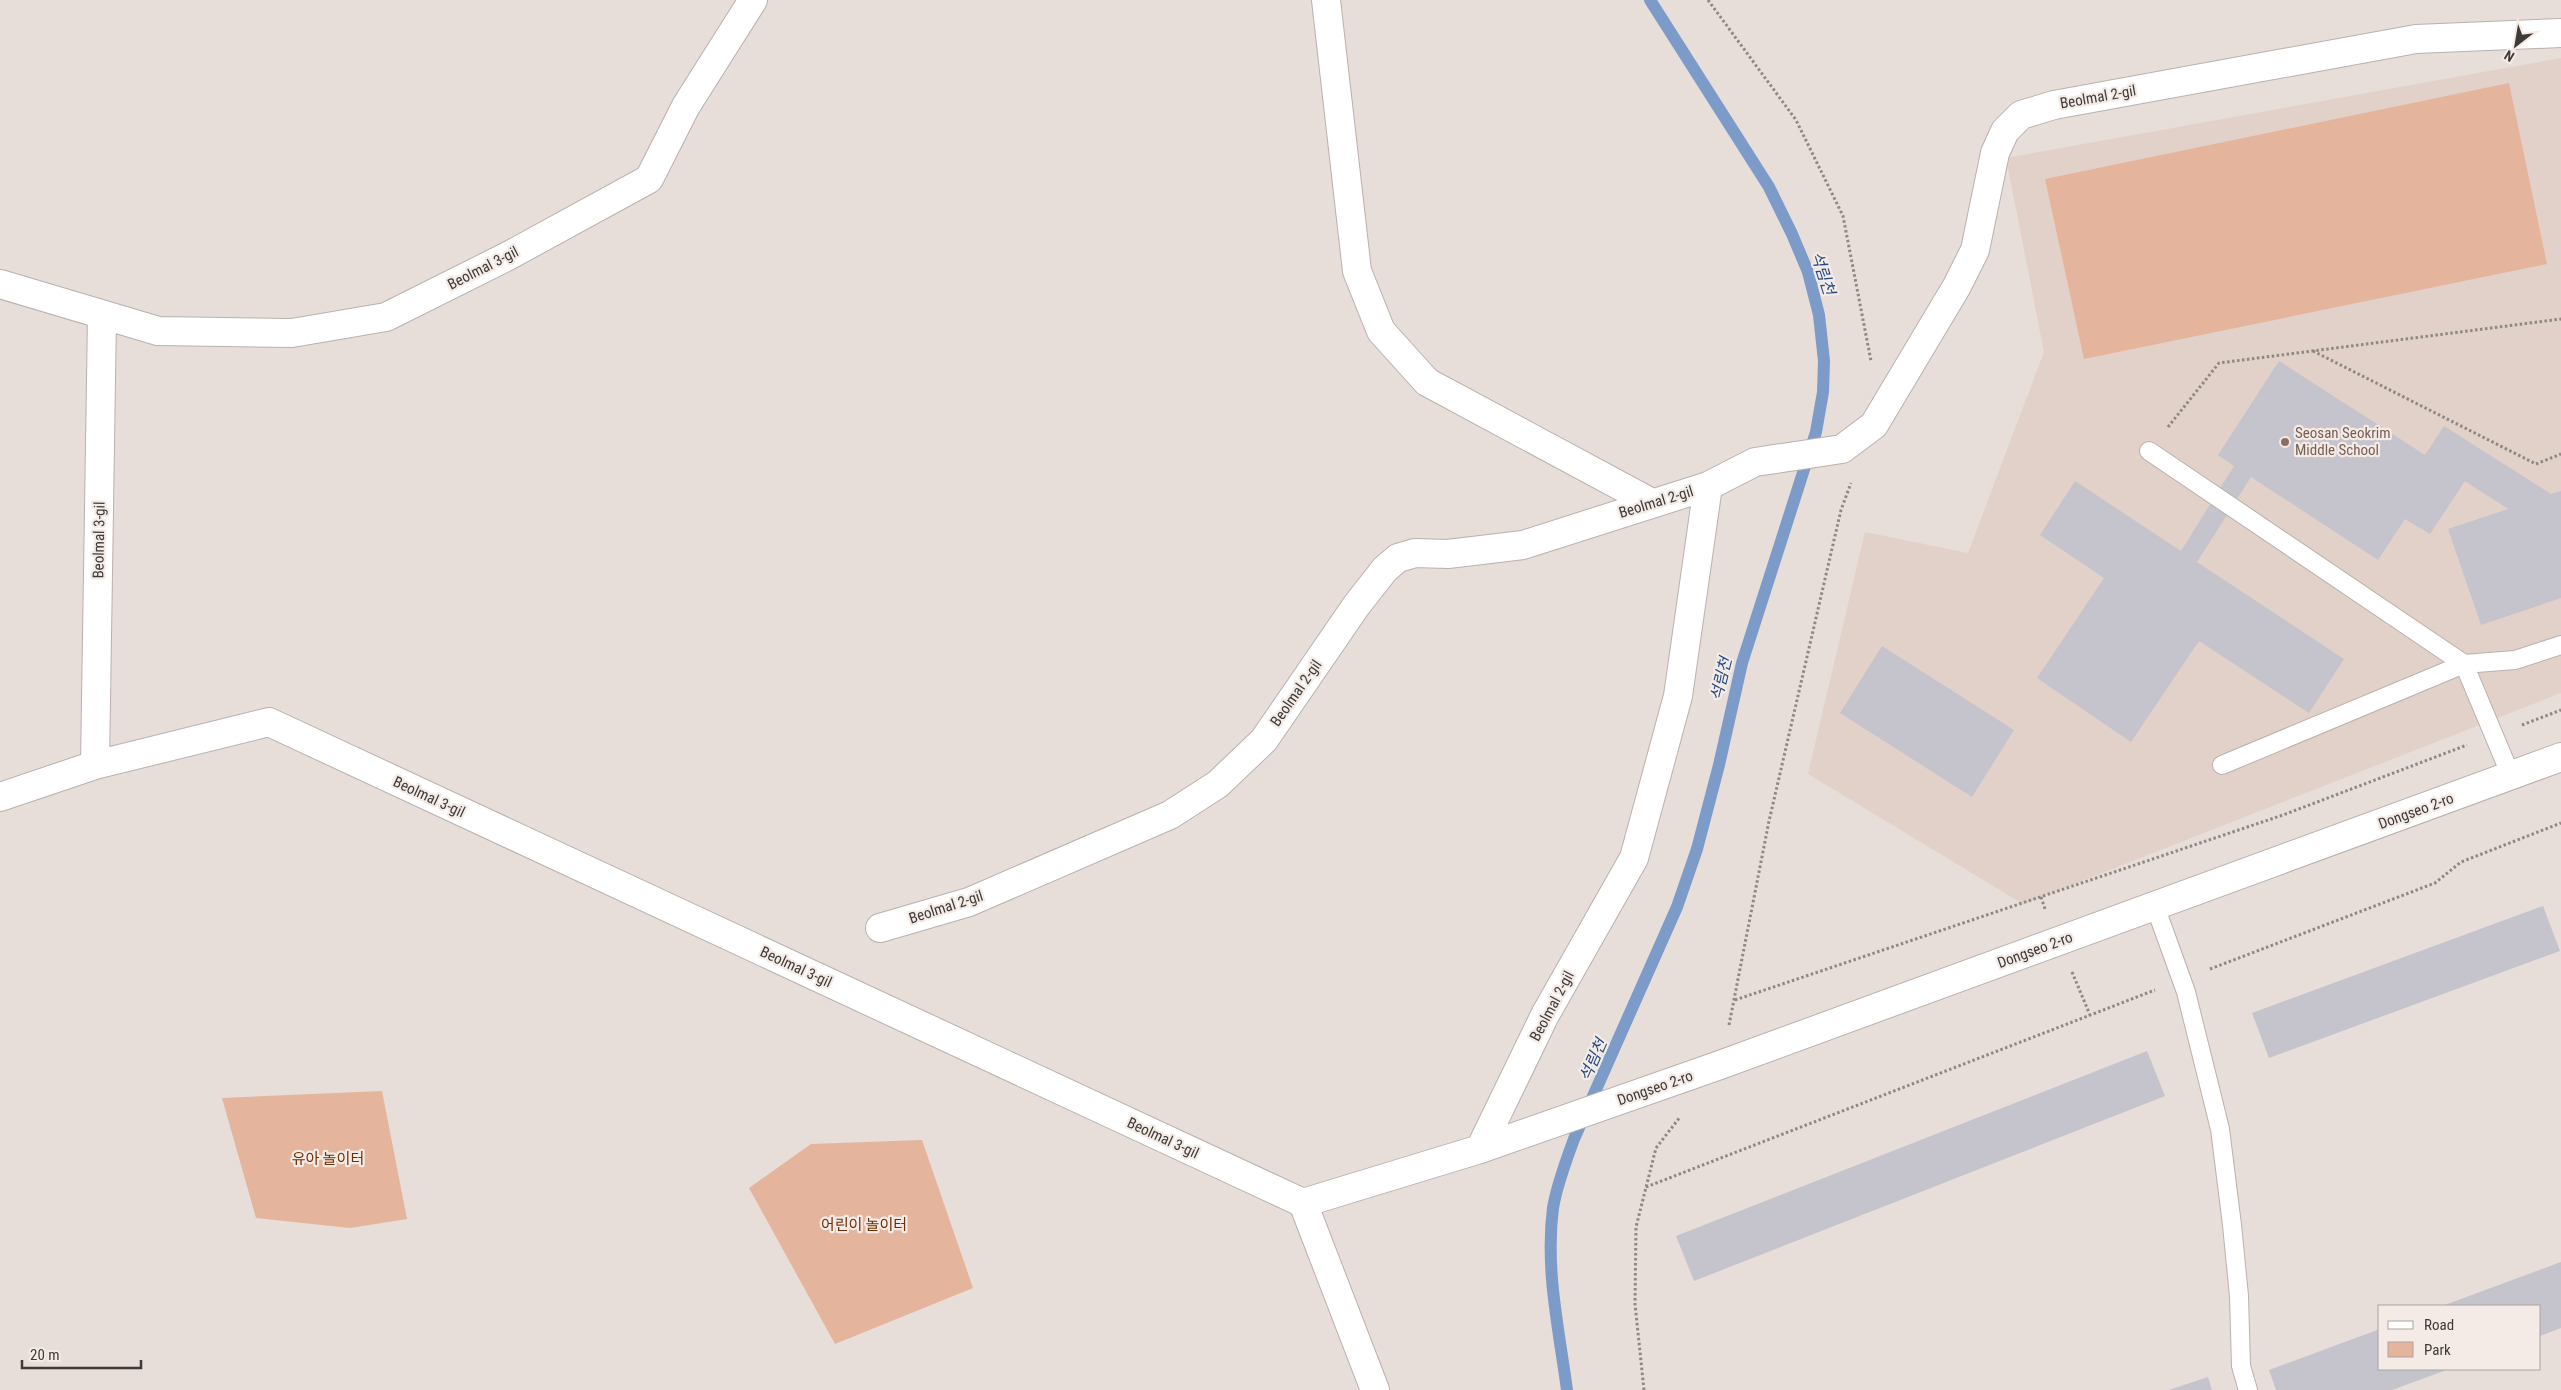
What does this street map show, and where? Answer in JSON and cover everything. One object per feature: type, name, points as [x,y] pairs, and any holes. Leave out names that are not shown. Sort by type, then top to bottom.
[{"type":"street","name":"Beolmal 3-gil","points":[[0,284],[102,316],[158,331],[292,333],[386,317],[508,256],[649,179],[686,106],[753,0]]},
{"type":"street","points":[[1326,0],[1357,270],[1381,331],[1427,382],[1652,503]]},
{"type":"street","name":"Beolmal 2-gil","points":[[880,928],[978,898],[1170,815],[1218,784],[1264,740],[1356,606],[1386,569],[1398,558],[1415,553],[1448,554],[1523,545],[1708,486],[1755,462],[1782,456],[1842,449],[1874,425],[1957,286],[1976,250],[1998,142],[2008,127],[2021,114],[2054,105],[2416,39],[2561,33]]},
{"type":"street","name":"Beolmal 3-gil","points":[[96,765],[102,316]]},
{"type":"street","name":"Beolmal 2-gil","points":[[1480,1149],[1545,1015],[1634,858],[1678,696],[1708,486]]},
{"type":"street","name":"Beolmal 3-gil","points":[[0,797],[96,765],[269,722],[1302,1203]]},
{"type":"street","name":"Dongseo 2-ro","points":[[1302,1203],[1480,1149],[1720,1065],[2561,757]]},
{"type":"street","points":[[1302,1203],[1375,1390]]},
{"type":"lane","points":[[2149,451],[2464,664],[2511,776]]},
{"type":"lane","points":[[2222,765],[2464,664],[2515,660],[2561,645]]},
{"type":"lane","points":[[2155,906],[2182,980],[2220,1129],[2234,1243],[2241,1366],[2248,1390]]},
{"type":"path","points":[[1708,0],[1796,120],[1844,216],[1871,350],[1872,369]]},
{"type":"path","points":[[2149,451],[2219,363],[2561,319]]},
{"type":"path","points":[[2312,351],[2536,464],[2561,454]]},
{"type":"path","points":[[1720,1065],[1735,1000],[1769,821],[1841,510],[1854,476]]},
{"type":"path","points":[[1735,1000],[2283,815],[2561,710]]},
{"type":"path","points":[[1646,1187],[2435,883],[2461,862],[2561,823]]},
{"type":"path","points":[[1644,1390],[1635,1304],[1636,1227],[1656,1148],[1685,1111]]},
{"type":"shaded area","name":"Seosan Seokrim Middle School","points":[[2561,58],[2561,693],[2023,904],[1808,774],[1865,532],[1968,553],[2044,352],[2006,158]]},
{"type":"green space","points":[[2509,83],[2547,264],[2084,359],[2045,179]]},
{"type":"green space","name":"유아 놀이터","points":[[382,1091],[407,1219],[350,1228],[256,1218],[222,1098]]},
{"type":"green space","name":"어린이 놀이터","points":[[922,1140],[973,1288],[835,1344],[749,1188],[811,1144]]},
{"type":"building","points":[[2279,361],[2425,455],[2444,426],[2551,494],[2561,491],[2561,598],[2481,625],[2448,529],[2508,509],[2465,481],[2430,534],[2405,519],[2378,560],[2251,477],[2197,562],[2344,659],[2309,713],[2199,641],[2131,742],[2037,678],[2104,578],[2040,535],[2075,481],[2181,551],[2234,466],[2218,455]]},
{"type":"building","points":[[1882,646],[2014,730],[1972,797],[1840,713]]},
{"type":"building","points":[[2543,906],[2560,951],[2269,1058],[2252,1013]]},
{"type":"building","points":[[2147,1051],[2165,1096],[1694,1281],[1676,1236]]},
{"type":"building","points":[[2561,1262],[2561,1328],[2541,1336],[2541,1305],[2445,1305]]},
{"type":"building","points":[[2378,1330],[2378,1370],[2446,1370],[2392,1390],[2276,1390],[2269,1370]]},
{"type":"building","points":[[2208,1377],[2212,1390],[2169,1390]]},
{"type":"waterway","name":"석림천","points":[[1567,1390],[1552,1277],[1551,1231],[1557,1190],[1574,1139],[1677,907],[1697,849],[1719,765],[1742,663],[1816,432],[1823,392],[1824,361],[1819,315],[1808,272],[1792,234],[1769,187],[1650,0]]},
{"type":"place","name":"Seosan Seokrim Middle School","points":[[2285,442]]}]
